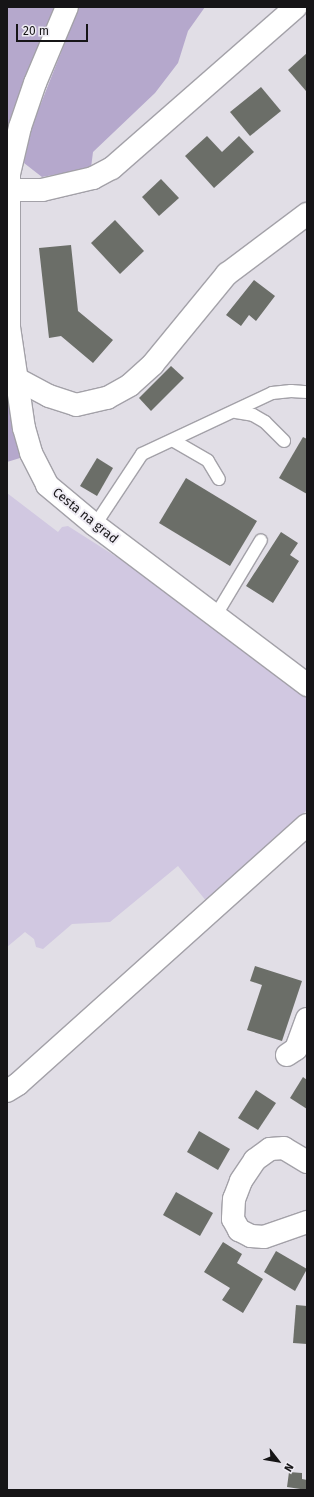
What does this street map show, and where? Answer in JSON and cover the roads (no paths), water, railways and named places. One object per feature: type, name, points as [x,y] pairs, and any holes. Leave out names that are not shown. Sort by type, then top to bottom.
[{"type":"street","name":"Cesta na grad","points":[[67,7],[35,83],[20,127],[9,174],[9,327],[24,428],[32,452],[47,485],[94,525],[216,615],[307,685]]},
{"type":"street","points":[[9,190],[50,188],[93,178],[112,168],[296,7]]},
{"type":"street","points":[[17,379],[49,396],[76,405],[107,398],[130,385],[153,364],[227,274],[307,214]]},
{"type":"street","points":[[7,1091],[18,1084],[307,825]]},
{"type":"street","points":[[287,1055],[296,1049],[307,1019]]},
{"type":"street","points":[[307,1162],[284,1148],[270,1149],[255,1160],[236,1193],[233,1219],[239,1230],[251,1236],[264,1237],[307,1222]]},
{"type":"lane","points":[[94,525],[142,454],[236,412],[272,393],[291,390],[307,392]]},
{"type":"lane","points":[[236,412],[253,416],[265,422],[284,440]]},
{"type":"lane","points":[[174,441],[208,461],[219,479]]},
{"type":"lane","points":[[216,615],[261,540]]}]
